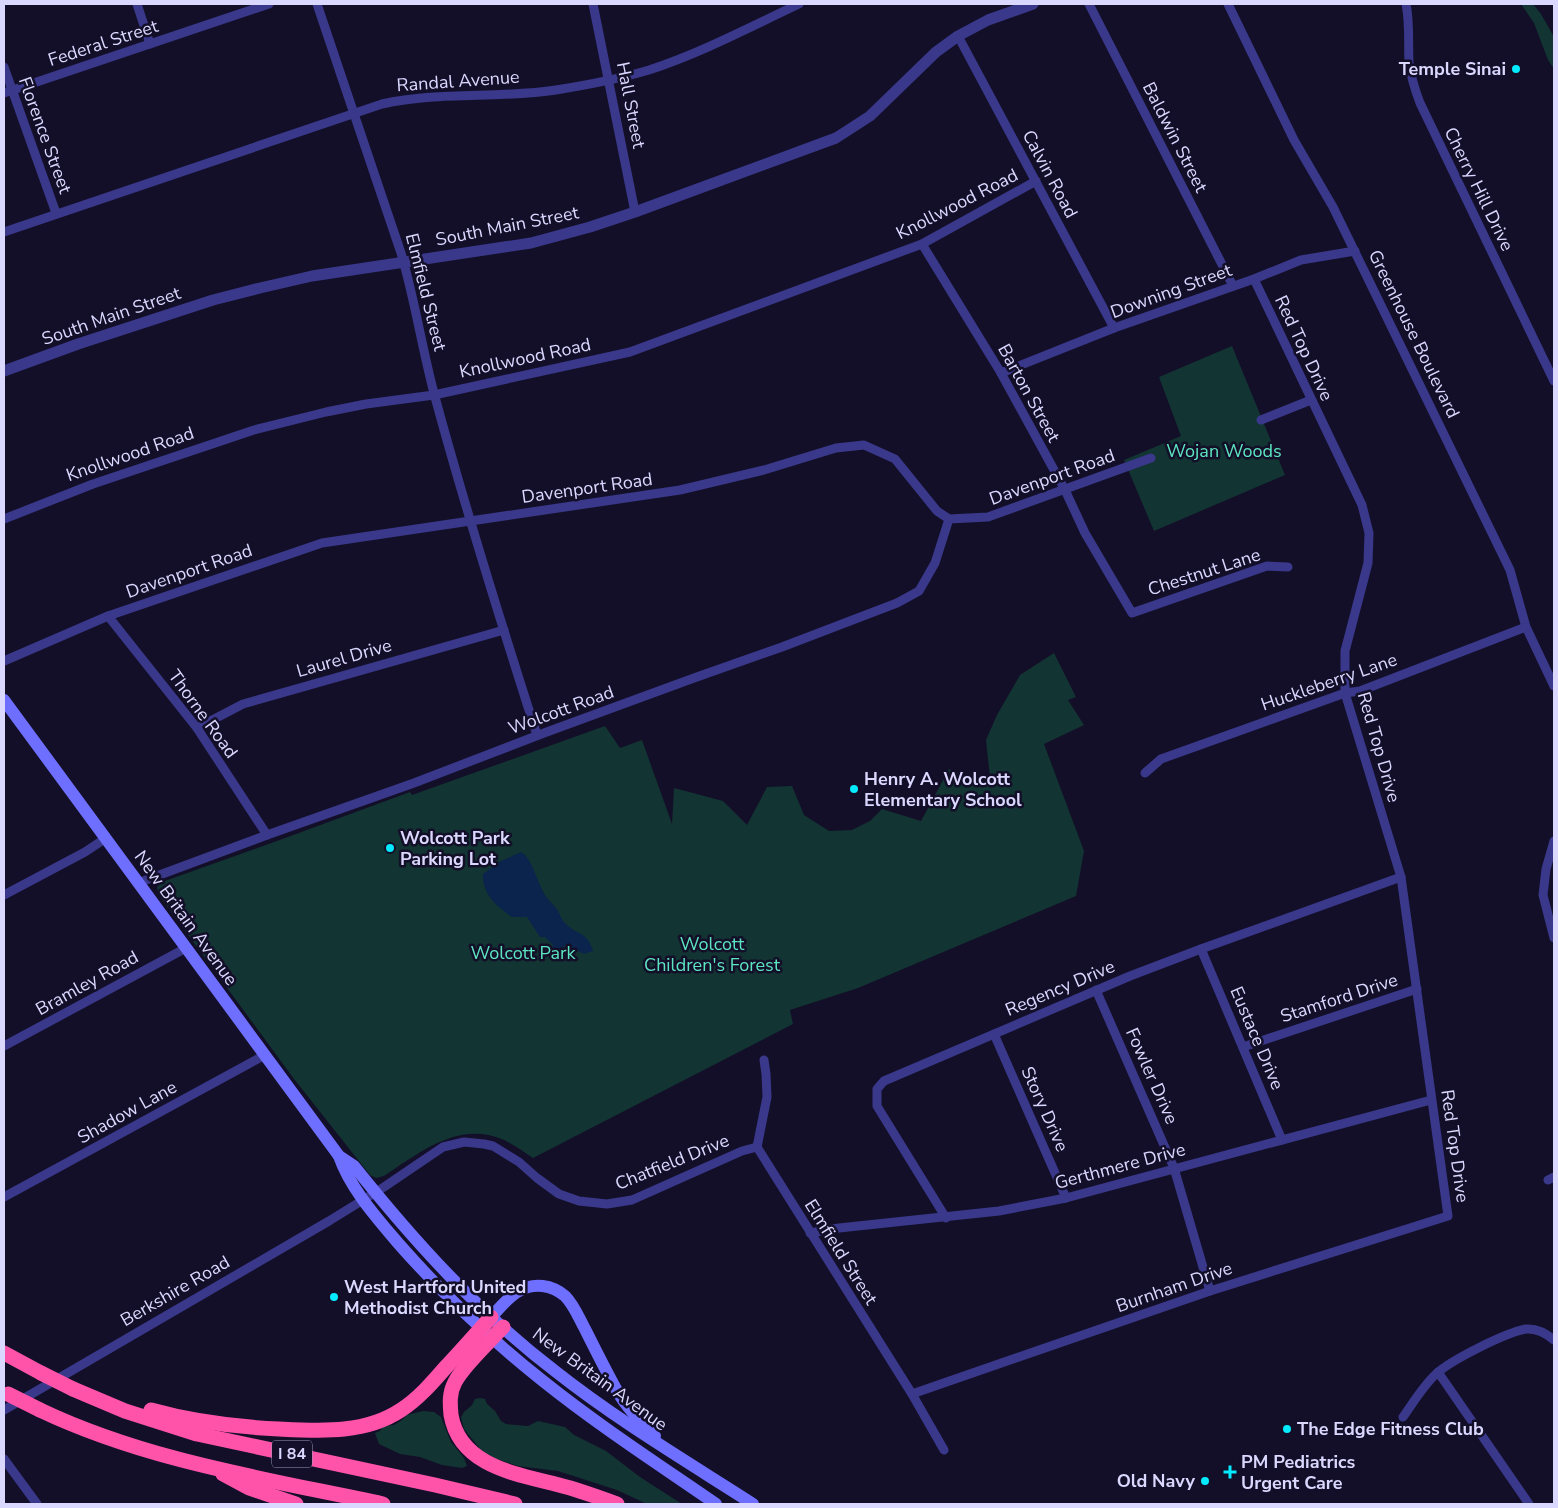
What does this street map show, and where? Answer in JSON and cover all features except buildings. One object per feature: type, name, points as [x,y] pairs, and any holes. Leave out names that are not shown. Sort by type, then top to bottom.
[{"type":"highway","points":[[89,1396],[119,1400],[165,1414],[213,1424],[326,1431],[352,1429],[380,1421],[407,1406],[492,1328]]},
{"type":"highway","points":[[492,1328],[452,1390],[450,1400],[452,1421],[462,1443],[477,1457],[498,1468],[583,1492],[617,1504]]},
{"type":"highway","name":"I 84","points":[[4,1353],[89,1396],[146,1418],[197,1434],[515,1504]]},
{"type":"highway","name":"I 84","points":[[6,1393],[75,1426],[123,1444],[214,1468],[383,1504]]},
{"type":"highway","points":[[214,1468],[249,1488],[296,1504]]},
{"type":"main road","name":"New Britain Avenue","points":[[4,700],[340,1156],[354,1166],[492,1328],[671,1452],[753,1504]]},
{"type":"main road","name":"New Britain Avenue","points":[[340,1156],[345,1173],[387,1230],[414,1261],[492,1328],[563,1397],[716,1504]]},
{"type":"main road","points":[[492,1328],[512,1296],[523,1289],[543,1286],[553,1288],[561,1293],[572,1305],[623,1400],[671,1452]]},
{"type":"street","points":[[137,4],[150,44]]},
{"type":"street","name":"Federal Street","points":[[8,92],[269,4]]},
{"type":"street","name":"Elmfield Street","points":[[317,4],[404,262],[434,394],[470,522],[537,735]]},
{"type":"street","name":"Hall Street","points":[[593,4],[610,80],[635,212]]},
{"type":"street","name":"Randal Avenue","points":[[4,232],[353,112],[382,104],[408,98],[499,96],[555,90],[610,80],[650,70],[718,42],[799,4]]},
{"type":"street","name":"South Main Street","points":[[4,371],[78,344],[229,296],[312,276],[531,242],[590,227],[635,212],[836,138],[870,116],[936,52],[958,36],[988,20],[1033,4]]},
{"type":"street","name":"Baldwin Street","points":[[1088,4],[1233,286]]},
{"type":"street","name":"Greenhouse Boulevard","points":[[1228,4],[1294,140],[1333,207],[1355,251],[1510,570],[1526,627],[1554,686]]},
{"type":"street","name":"Cherry Hill Drive","points":[[1406,4],[1409,18],[1409,61],[1413,84],[1420,103],[1554,381]]},
{"type":"street","name":"Calvin Road","points":[[958,36],[1114,328]]},
{"type":"street","name":"Florence Street","points":[[4,67],[8,92],[56,213]]},
{"type":"street","name":"Knollwood Road","points":[[4,519],[93,484],[254,430],[342,409],[434,394],[630,352],[922,244],[1036,181]]},
{"type":"street","name":"Barton Street","points":[[922,244],[1001,373],[1065,490],[1085,534],[1132,613]]},
{"type":"street","name":"Downing Street","points":[[1001,373],[1114,328],[1254,279],[1301,260],[1355,251]]},
{"type":"street","name":"Red Top Drive","points":[[1254,279],[1362,505],[1369,533],[1368,563],[1345,651],[1345,693],[1401,878],[1448,1216]]},
{"type":"street","points":[[1261,420],[1311,400]]},
{"type":"street","name":"Davenport Road","points":[[4,660],[108,616],[322,543],[680,490],[764,470],[836,448],[864,445],[895,460],[937,511],[949,519],[988,517],[1151,458]]},
{"type":"street","name":"Wolcott Road","points":[[138,883],[414,783],[537,735],[782,647],[897,603],[919,592],[935,563],[949,519]]},
{"type":"street","name":"Chestnut Lane","points":[[1132,613],[1267,566],[1288,567]]},
{"type":"street","name":"Thorne Road","points":[[108,616],[196,728],[267,835]]},
{"type":"street","name":"Huckleberry Lane","points":[[1145,773],[1161,758],[1345,693],[1360,691],[1526,627]]},
{"type":"street","name":"Laurel Drive","points":[[196,728],[243,704],[504,630]]},
{"type":"street","points":[[4,895],[85,852],[106,838]]},
{"type":"street","points":[[1554,841],[1546,869],[1543,895],[1554,938]]},
{"type":"street","name":"Regency Drive","points":[[946,1218],[877,1106],[877,1089],[884,1081],[1096,990],[1201,949],[1401,878]]},
{"type":"street","name":"Bramley Road","points":[[4,1046],[186,948]]},
{"type":"street","name":"Eustace Drive","points":[[1201,949],[1282,1140]]},
{"type":"street","name":"Stamford Drive","points":[[1243,1047],[1417,989]]},
{"type":"street","name":"Fowler Drive","points":[[1096,990],[1174,1168],[1210,1291]]},
{"type":"street","name":"Story Drive","points":[[994,1034],[1066,1198]]},
{"type":"street","name":"Shadow Lane","points":[[4,1197],[265,1055]]},
{"type":"street","points":[[757,1148],[767,1097],[764,1060]]},
{"type":"street","name":"Gerthmere Drive","points":[[810,1233],[839,1228],[999,1211],[1066,1198],[1432,1100]]},
{"type":"street","name":"Chatfield Drive","points":[[364,1199],[443,1147],[464,1142],[484,1144],[503,1151],[559,1194],[579,1200],[607,1204],[632,1200],[742,1152],[757,1148]]},
{"type":"street","name":"Elmfield Street","points":[[757,1148],[912,1394],[944,1450]]},
{"type":"street","name":"Berkshire Road","points":[[4,1410],[364,1199]]},
{"type":"street","name":"Burnham Drive","points":[[912,1394],[1210,1291],[1448,1216]]},
{"type":"street","points":[[1403,1417],[1428,1382],[1452,1362],[1499,1339],[1528,1329],[1545,1332],[1554,1340]]},
{"type":"street","points":[[1438,1372],[1529,1504]]},
{"type":"street","points":[[4,1459],[37,1504]]},
{"type":"green space","points":[[1521,4],[1533,4],[1554,37],[1554,69],[1548,60],[1534,23]]},
{"type":"green space","name":"Wojan Woods","points":[[1232,346],[1285,475],[1154,531],[1124,460],[1181,436],[1159,377]]},
{"type":"green space","name":"Wolcott Park","points":[[1054,653],[1076,697],[1068,700],[1084,725],[1044,744],[1084,851],[1076,896],[858,988],[790,1010],[793,1024],[533,1158],[504,1140],[487,1135],[471,1134],[455,1137],[425,1149],[384,1176],[376,1178],[370,1175],[294,1079],[158,894],[157,887],[162,882],[410,792],[412,795],[605,726],[620,748],[642,740],[672,824],[674,788],[723,801],[747,825],[767,787],[792,786],[804,815],[829,831],[852,830],[870,821],[882,809],[921,821],[949,769],[991,787],[986,740],[997,715],[1020,675]]},
{"type":"green space","points":[[475,1399],[485,1399],[501,1421],[506,1424],[528,1426],[538,1421],[565,1427],[574,1435],[606,1451],[640,1477],[682,1504],[647,1504],[617,1490],[558,1471],[518,1466],[485,1455],[464,1429],[461,1417]]},
{"type":"green space","points":[[423,1411],[434,1412],[441,1417],[451,1442],[464,1458],[467,1466],[462,1468],[442,1465],[420,1457],[400,1454],[379,1444],[375,1433],[380,1431],[383,1426],[394,1425],[407,1415]]},
{"type":"water","points":[[521,852],[529,860],[544,894],[563,921],[588,940],[593,951],[584,954],[566,945],[560,949],[554,961],[550,958],[553,945],[545,937],[540,937],[527,917],[512,917],[501,909],[488,894],[483,881],[483,874],[499,862]]},
{"type":"place","name":"Temple Sinai","points":[[1516,69]]},
{"type":"place","name":"Henry A. Wolcott Elementary School","points":[[854,789]]},
{"type":"place","name":"Wolcott Park Parking Lot","points":[[390,848]]},
{"type":"place","name":"West Hartford United Methodist Church","points":[[334,1297]]},
{"type":"place","name":"The Edge Fitness Club","points":[[1287,1429]]},
{"type":"place","name":"PM Pediatrics Urgent Care","points":[[1230,1472]]},
{"type":"place","name":"Old Navy","points":[[1205,1481]]},
{"type":"park label","name":"Wolcott Children's Forest","points":[[712,954]]}]
